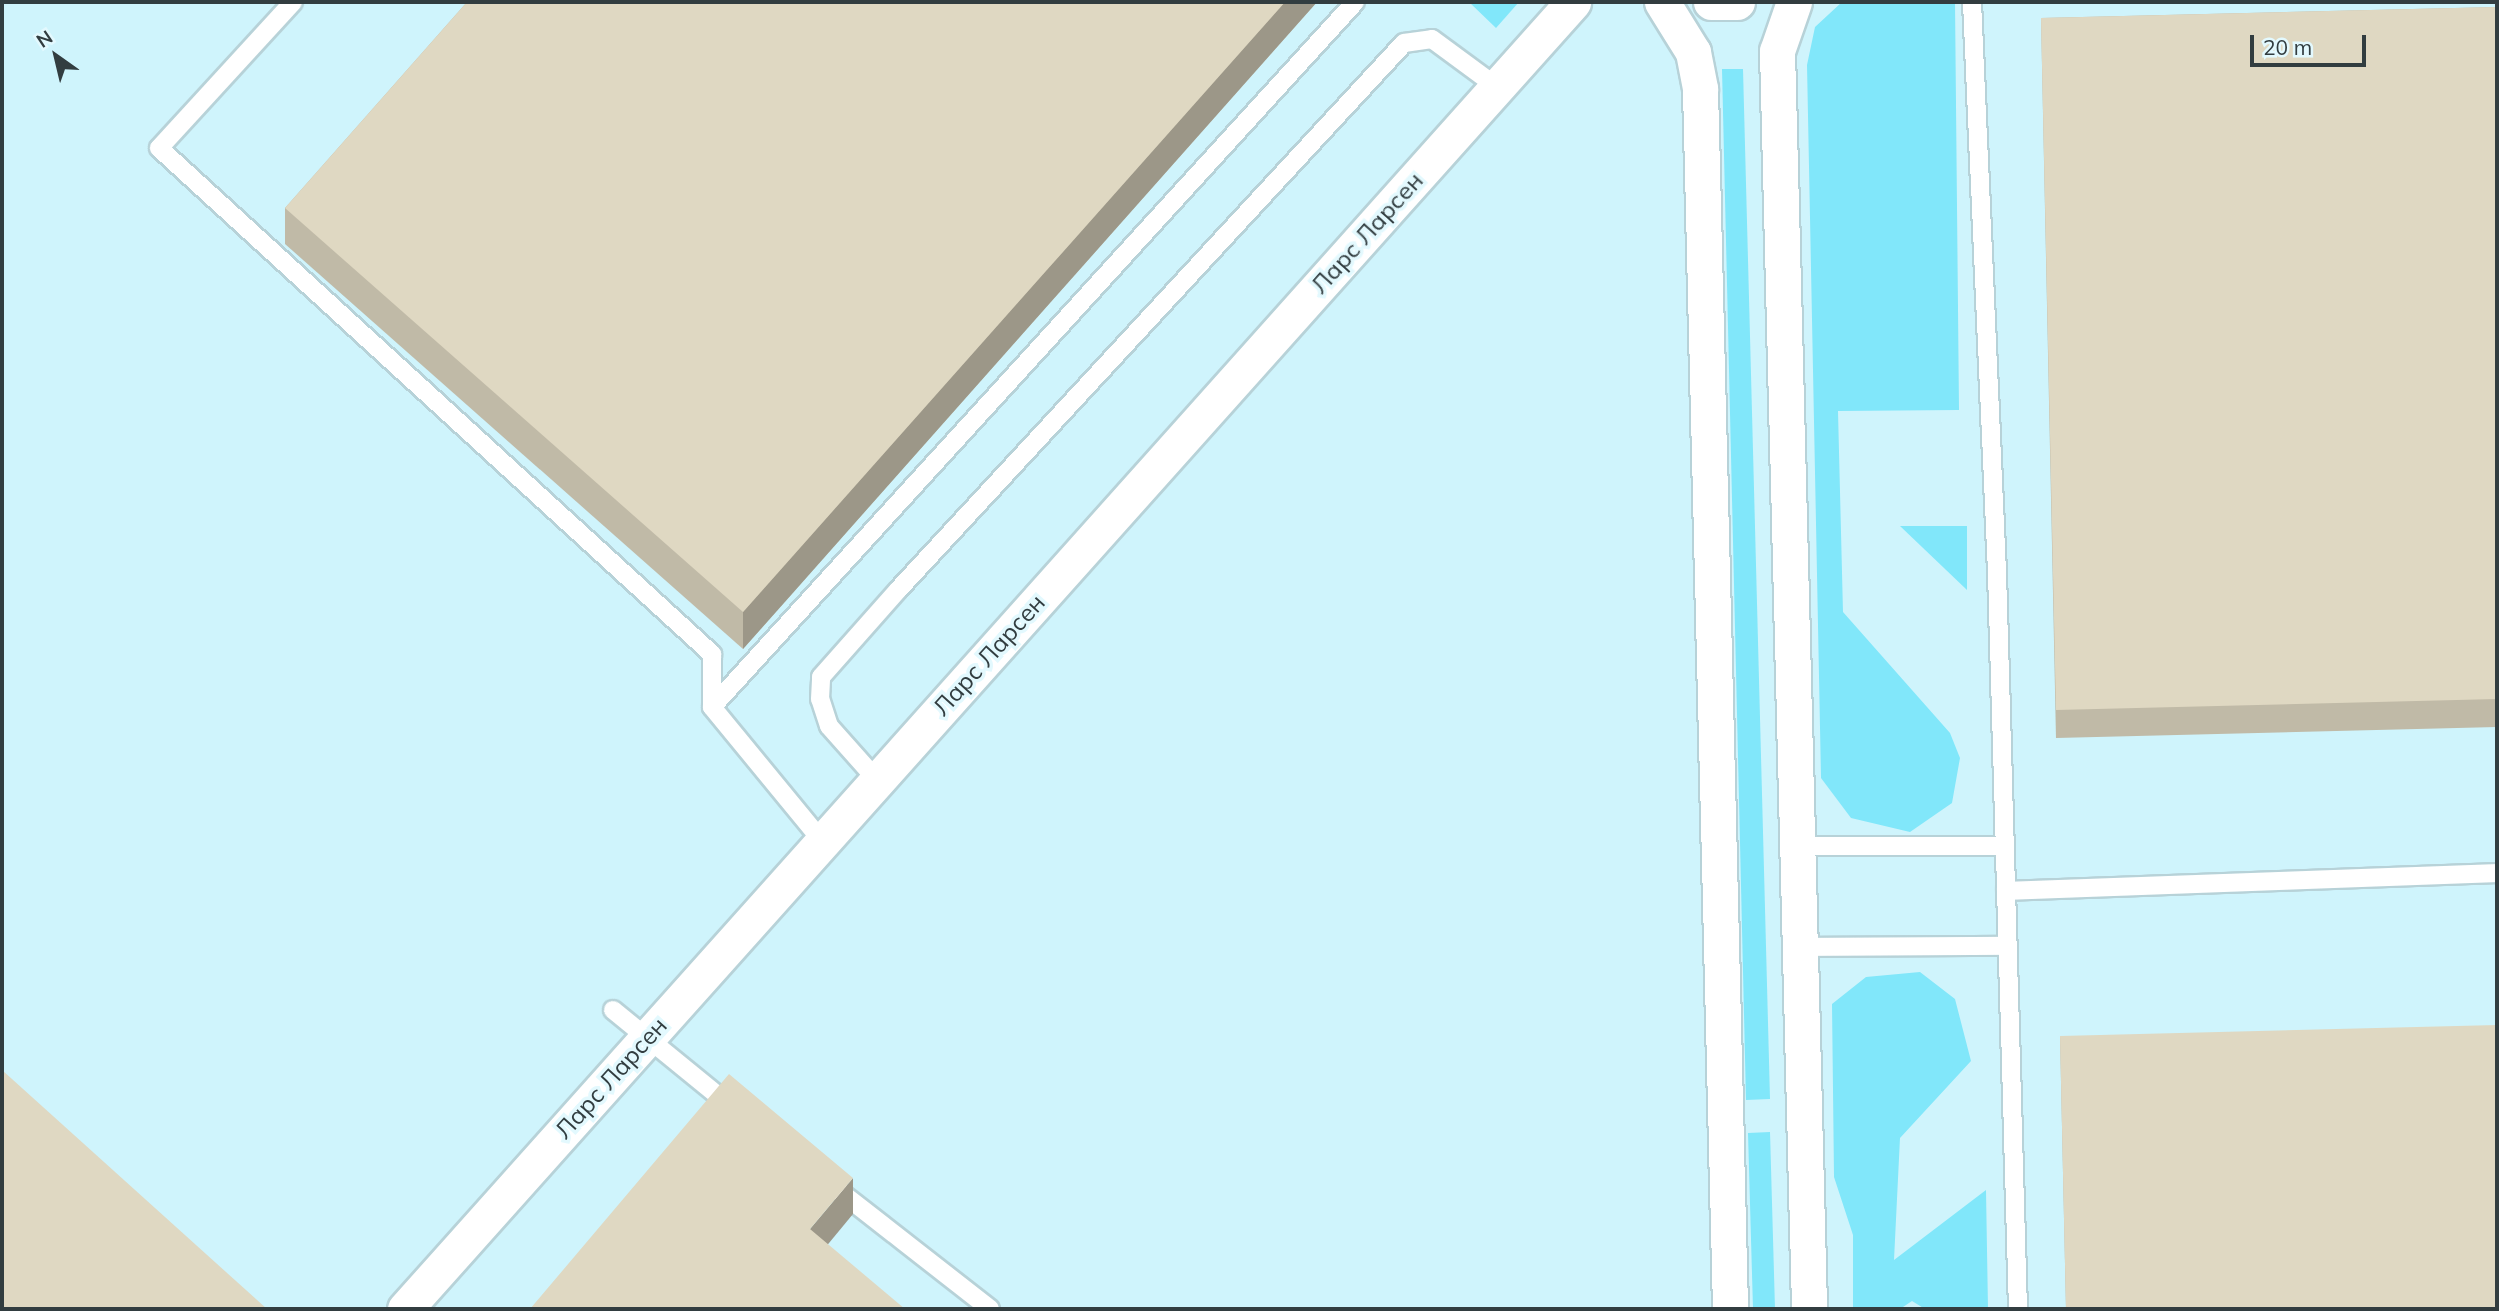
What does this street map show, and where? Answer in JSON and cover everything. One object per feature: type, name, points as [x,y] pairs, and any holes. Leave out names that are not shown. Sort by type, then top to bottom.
[{"type":"street","name":"Ларс Ларсен","points":[[405,1309],[1573,2]]},
{"type":"street","points":[[1662,2],[1693,52],[1699,89],[1730,1309]]},
{"type":"street","points":[[1711,2],[1737,2]]},
{"type":"street","points":[[1794,2],[1777,51],[1810,1309]]},
{"type":"lane","points":[[293,2],[159,148],[712,654],[712,707],[823,842]]},
{"type":"lane","points":[[712,707],[1356,2]]},
{"type":"lane","points":[[1972,2],[2008,946],[2018,1309]]},
{"type":"lane","points":[[877,780],[829,726],[820,699],[821,677],[898,590],[1404,43],[1432,39],[1497,87]]},
{"type":"lane","points":[[1798,846],[2004,846]]},
{"type":"lane","points":[[2006,891],[2497,873]]},
{"type":"lane","points":[[1800,947],[2008,946]]},
{"type":"lane","points":[[613,1010],[744,1117]]},
{"type":"lane","points":[[819,1175],[990,1309]]},
{"type":"shaded area","points":[[2,2],[2497,2],[2497,1309],[2,1309]]},
{"type":"shaded area","points":[[1469,2],[1519,2],[1496,28]]},
{"type":"shaded area","points":[[1842,2],[1955,2],[1959,410],[1838,411],[1843,612],[1950,733],[1960,758],[1952,803],[1910,832],[1851,818],[1821,778],[1807,65],[1815,27]]},
{"type":"shaded area","points":[[1722,69],[1743,69],[1770,1099],[1746,1100]]},
{"type":"shaded area","points":[[1900,526],[1967,526],[1967,590]]},
{"type":"shaded area","points":[[1920,972],[1955,999],[1971,1061],[1900,1138],[1894,1260],[1986,1190],[1988,1309],[1925,1309],[1912,1301],[1900,1309],[1853,1309],[1853,1235],[1834,1177],[1832,1004],[1866,977]]},
{"type":"shaded area","points":[[1770,1132],[1775,1309],[1753,1309],[1748,1133]]},
{"type":"building","points":[[467,2],[1285,2],[743,612],[285,208]]},
{"type":"building","points":[[2497,7],[2497,699],[2056,710],[2041,18]]},
{"type":"building","points":[[2497,1025],[2497,1309],[2066,1309],[2060,1036]]},
{"type":"building","points":[[2,1070],[267,1309],[2,1309]]},
{"type":"building","points":[[729,1074],[853,1178],[810,1229],[905,1309],[530,1309]]}]
